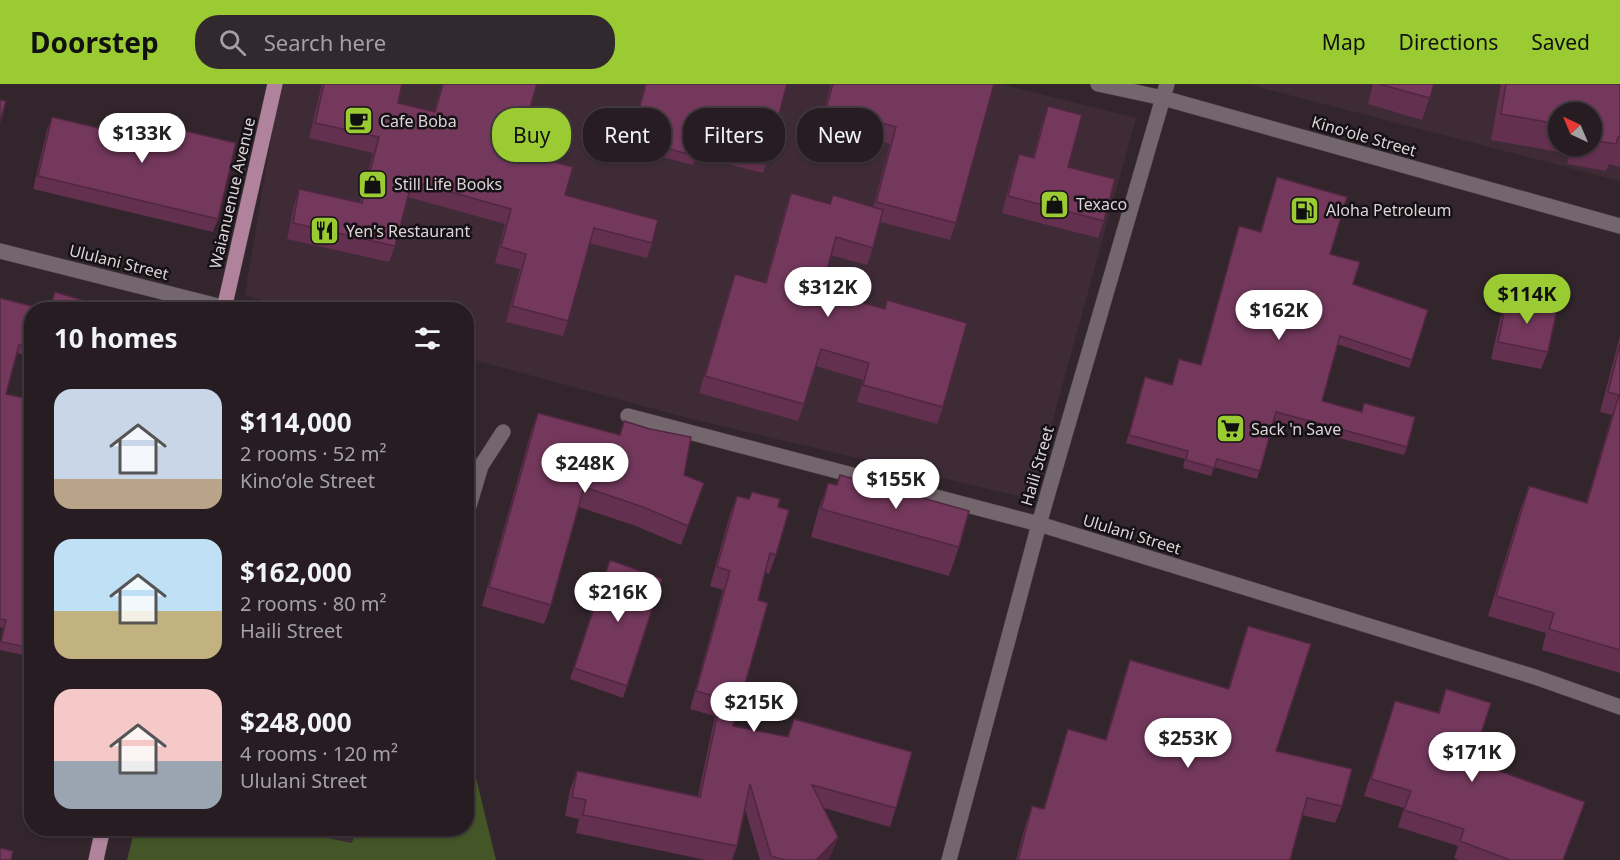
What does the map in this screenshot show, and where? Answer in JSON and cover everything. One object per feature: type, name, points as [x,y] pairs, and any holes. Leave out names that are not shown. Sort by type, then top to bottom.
[{"type":"main road","name":"Waianuenue Avenue","points":[[227,302],[275,84]]},
{"type":"main road","points":[[96,860],[101,836]]},
{"type":"street","name":"Kinoʻole Street","points":[[1098,84],[1165,91],[1620,226]]},
{"type":"street","name":"Haili Street","points":[[949,860],[1039,524],[1165,91]]},
{"type":"street","name":"Ululani Street","points":[[0,251],[202,302]]},
{"type":"street","name":"Ululani Street","points":[[628,416],[1039,524],[1524,674],[1620,707]]},
{"type":"street","points":[[474,489],[481,466],[503,432]]},
{"type":"shaded area","points":[[283,84],[1001,84],[1136,118],[1031,499],[684,417],[474,360],[474,302],[269,302],[245,295],[274,122]]},
{"type":"shaded area","points":[[1247,84],[1620,84],[1620,181]]},
{"type":"shaded area","points":[[319,836],[354,836],[352,843]]},
{"type":"green space","points":[[474,770],[496,860],[127,860],[133,836],[319,836],[352,843],[354,836],[474,836]]},
{"type":"building","points":[[324,84],[402,84],[398,103],[435,112],[443,84],[537,84],[530,108],[492,108],[492,162],[554,162],[573,167],[565,195],[658,220],[652,243],[594,228],[568,321],[512,306],[526,254],[501,247],[511,209],[412,181],[395,246],[293,223],[299,189],[362,203],[379,137],[315,123]]},
{"type":"building","points":[[646,84],[787,84],[781,108],[683,108],[683,153],[671,149],[671,108],[639,108]]},
{"type":"building","points":[[833,84],[994,84],[956,223],[876,202],[896,127],[883,123],[883,108],[826,108]]},
{"type":"building","points":[[1379,84],[1434,84],[1430,98]]},
{"type":"building","points":[[1506,84],[1620,84],[1620,138],[1618,137],[1616,144],[1602,142],[1602,102],[1548,102],[1548,122],[1501,114]]},
{"type":"building","points":[[0,100],[6,101],[0,122]]},
{"type":"building","points":[[1048,106],[1082,115],[1068,167],[1115,179],[1104,221],[1008,196],[1019,154],[1034,158]]},
{"type":"building","points":[[52,117],[123,134],[127,117],[236,143],[218,219],[38,176]]},
{"type":"building","points":[[1277,177],[1347,197],[1330,254],[1360,262],[1353,284],[1428,310],[1412,360],[1340,336],[1322,401],[1362,412],[1364,403],[1415,417],[1407,447],[1276,412],[1260,471],[1217,459],[1214,468],[1186,460],[1188,451],[1129,435],[1145,377],[1172,385],[1179,359],[1201,365],[1239,226],[1261,232]]},
{"type":"building","points":[[791,193],[830,204],[833,195],[883,210],[873,248],[836,237],[821,291],[885,309],[887,300],[967,323],[943,407],[863,385],[869,363],[821,349],[804,404],[705,376],[735,274],[766,283]]},
{"type":"building","points":[[55,292],[82,300],[81,302],[52,302]]},
{"type":"building","points":[[0,298],[24,304],[24,346],[19,345],[6,394],[24,398],[24,646],[1,642],[6,620],[0,619]]},
{"type":"building","points":[[1507,298],[1557,309],[1548,352],[1498,342]]},
{"type":"building","points":[[1620,344],[1620,650],[1549,629],[1554,613],[1496,596],[1529,486],[1587,503],[1619,395],[1608,392]]},
{"type":"building","points":[[538,413],[620,435],[624,421],[691,437],[684,475],[704,483],[688,526],[643,507],[584,487],[551,605],[489,587]]},
{"type":"building","points":[[840,475],[969,511],[959,547],[821,509],[828,483],[837,485]]},
{"type":"building","points":[[752,492],[780,499],[778,507],[789,510],[776,555],[770,553],[758,600],[768,603],[733,726],[788,737],[794,719],[912,752],[896,808],[812,785],[838,837],[816,860],[785,860],[771,856],[750,784],[737,846],[583,815],[586,800],[572,797],[577,771],[700,797],[721,698],[696,691],[730,571],[717,567],[737,496],[749,499]]},
{"type":"building","points":[[610,560],[662,579],[627,686],[574,668]]},
{"type":"building","points":[[1248,626],[1311,644],[1276,751],[1352,769],[1342,806],[1307,798],[1290,860],[1018,860],[1032,806],[1044,809],[1068,729],[1106,740],[1130,660],[1229,689]]},
{"type":"building","points":[[1446,689],[1491,703],[1472,761],[1585,802],[1563,860],[1510,860],[1460,841],[1464,829],[1404,810],[1411,791],[1371,779],[1395,701],[1439,713]]},
{"type":"building","points":[[0,848],[13,851],[11,860],[0,860]]},
{"type":"place","name":"Cafe Boba","points":[[359,121]]},
{"type":"place","name":"Still Life Books","points":[[373,184]]},
{"type":"place","name":"Texaco","points":[[1055,204]]},
{"type":"place","name":"Aloha Petroleum","points":[[1305,210]]},
{"type":"place","name":"Yen's Restaurant","points":[[325,231]]},
{"type":"place","name":"Sack 'n Save","points":[[1230,429]]}]
